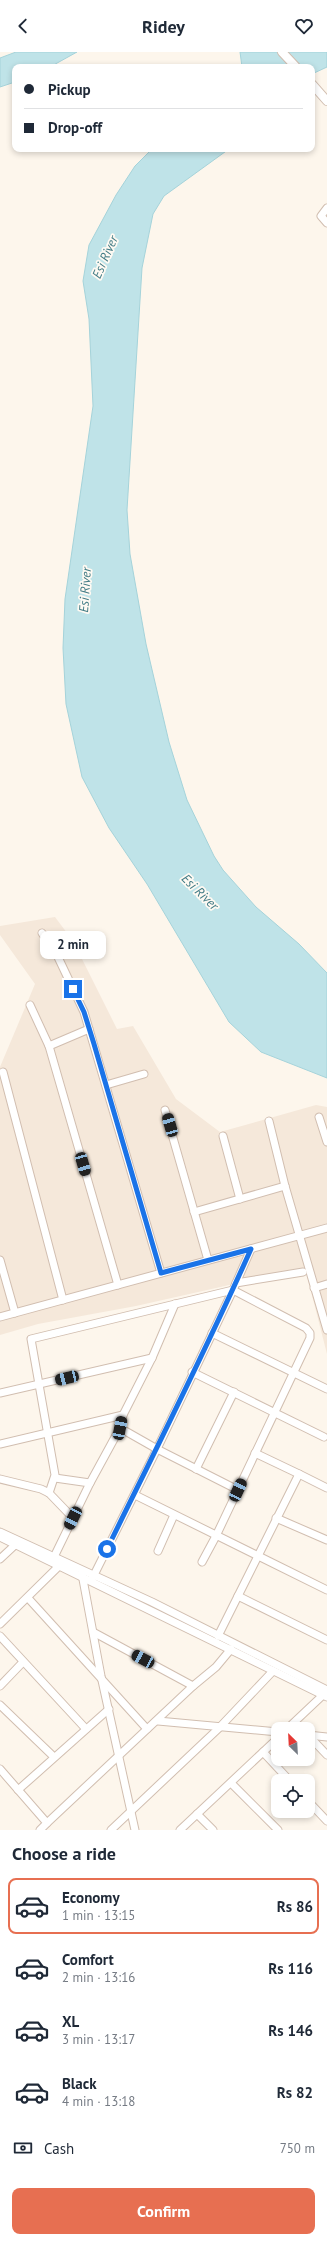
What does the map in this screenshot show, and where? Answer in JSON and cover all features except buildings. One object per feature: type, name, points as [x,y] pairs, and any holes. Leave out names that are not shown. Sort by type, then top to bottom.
[{"type":"street","points":[[282,52],[293,64]]},
{"type":"street","points":[[315,87],[327,101]]},
{"type":"street","points":[[327,208],[321,216],[327,223]]},
{"type":"street","points":[[42,933],[57,955],[84,1012],[161,1273]]},
{"type":"street","points":[[30,1005],[49,1046],[118,1285]]},
{"type":"street","points":[[49,1046],[89,1029]]},
{"type":"street","points":[[3,1072],[63,1300]]},
{"type":"street","points":[[106,1085],[144,1074]]},
{"type":"street","points":[[165,1110],[208,1260]]},
{"type":"street","points":[[319,1117],[327,1142]]},
{"type":"street","points":[[269,1121],[285,1186],[327,1330]]},
{"type":"street","points":[[223,1136],[240,1199]]},
{"type":"street","points":[[194,1212],[285,1186]]},
{"type":"street","points":[[0,1317],[327,1228]]},
{"type":"street","points":[[92,1578],[157,1449],[192,1372],[235,1286],[251,1249]]},
{"type":"street","points":[[0,1260],[15,1313]]},
{"type":"street","points":[[49,1493],[55,1478],[31,1340],[175,1304],[235,1286],[303,1272]]},
{"type":"street","points":[[314,1288],[327,1284]]},
{"type":"street","points":[[202,1562],[216,1536],[310,1338],[310,1333],[306,1328],[235,1286]]},
{"type":"street","points":[[54,1557],[90,1483],[120,1428],[123,1415],[152,1358],[175,1304]]},
{"type":"street","points":[[212,1333],[327,1389]]},
{"type":"street","points":[[0,1393],[152,1358]]},
{"type":"street","points":[[192,1372],[324,1437]]},
{"type":"street","points":[[196,1469],[234,1392]]},
{"type":"street","points":[[0,1444],[123,1415]]},
{"type":"street","points":[[120,1428],[157,1449],[238,1490]]},
{"type":"street","points":[[255,1453],[327,1488]]},
{"type":"street","points":[[218,1636],[299,1474]]},
{"type":"street","points":[[55,1478],[90,1483]]},
{"type":"street","points":[[0,1480],[41,1489],[49,1493],[73,1518]]},
{"type":"street","points":[[134,1496],[327,1590]]},
{"type":"street","points":[[158,1551],[174,1515]]},
{"type":"street","points":[[276,1518],[327,1540]]},
{"type":"street","points":[[0,1532],[54,1557],[83,1574],[100,1676],[135,1830]]},
{"type":"street","points":[[0,1537],[218,1636],[326,1694]]},
{"type":"street","points":[[0,1559],[15,1545]]},
{"type":"street","points":[[0,1624],[60,1565]]},
{"type":"street","points":[[92,1578],[273,1671],[326,1694]]},
{"type":"street","points":[[238,1596],[327,1640]]},
{"type":"street","points":[[28,1598],[148,1729]]},
{"type":"street","points":[[93,1632],[193,1686]]},
{"type":"street","points":[[0,1636],[86,1729]]},
{"type":"street","points":[[40,1830],[118,1756],[158,1721],[193,1686],[216,1667],[231,1649]]},
{"type":"street","points":[[0,1686],[23,1662]]},
{"type":"street","points":[[110,1830],[219,1728],[273,1671]]},
{"type":"street","points":[[295,1722],[326,1694]]},
{"type":"street","points":[[0,1705],[54,1757]]},
{"type":"street","points":[[18,1790],[108,1708]]},
{"type":"street","points":[[158,1721],[219,1728],[271,1732]]},
{"type":"street","points":[[315,1736],[327,1737]]},
{"type":"street","points":[[315,1742],[327,1755]]},
{"type":"street","points":[[180,1830],[271,1745]]},
{"type":"street","points":[[263,1752],[283,1774]]},
{"type":"street","points":[[0,1769],[47,1823]]},
{"type":"street","points":[[231,1782],[278,1830]]},
{"type":"street","points":[[315,1808],[327,1821]]},
{"type":"street","points":[[198,1814],[213,1830]]},
{"type":"shaded area","points":[[55,917],[73,941],[117,1029],[133,1026],[176,1099],[220,1132],[316,1105],[327,1107],[327,1354],[305,1268],[136,1306],[38,1324],[0,1335],[0,1067],[35,984],[0,935],[0,926]]},
{"type":"water","points":[[16,52],[77,52],[55,64],[12,64],[12,83],[0,87],[0,58]]},
{"type":"water","points":[[240,52],[327,52],[327,67],[315,73],[315,64],[242,64]]},
{"type":"water","name":"Esi River","points":[[149,152],[225,152],[164,196],[153,214],[142,268],[127,510],[130,554],[146,644],[169,742],[187,800],[214,856],[223,870],[256,907],[299,944],[327,973],[327,1078],[261,1052],[229,1022],[147,884],[109,828],[82,777],[66,704],[63,648],[65,599],[93,406],[89,319],[83,281],[89,245],[116,195],[135,166]]},
{"type":"route","points":[[73,989],[84,1012],[94,1044],[161,1273],[251,1249],[157,1449],[107,1549]]}]
